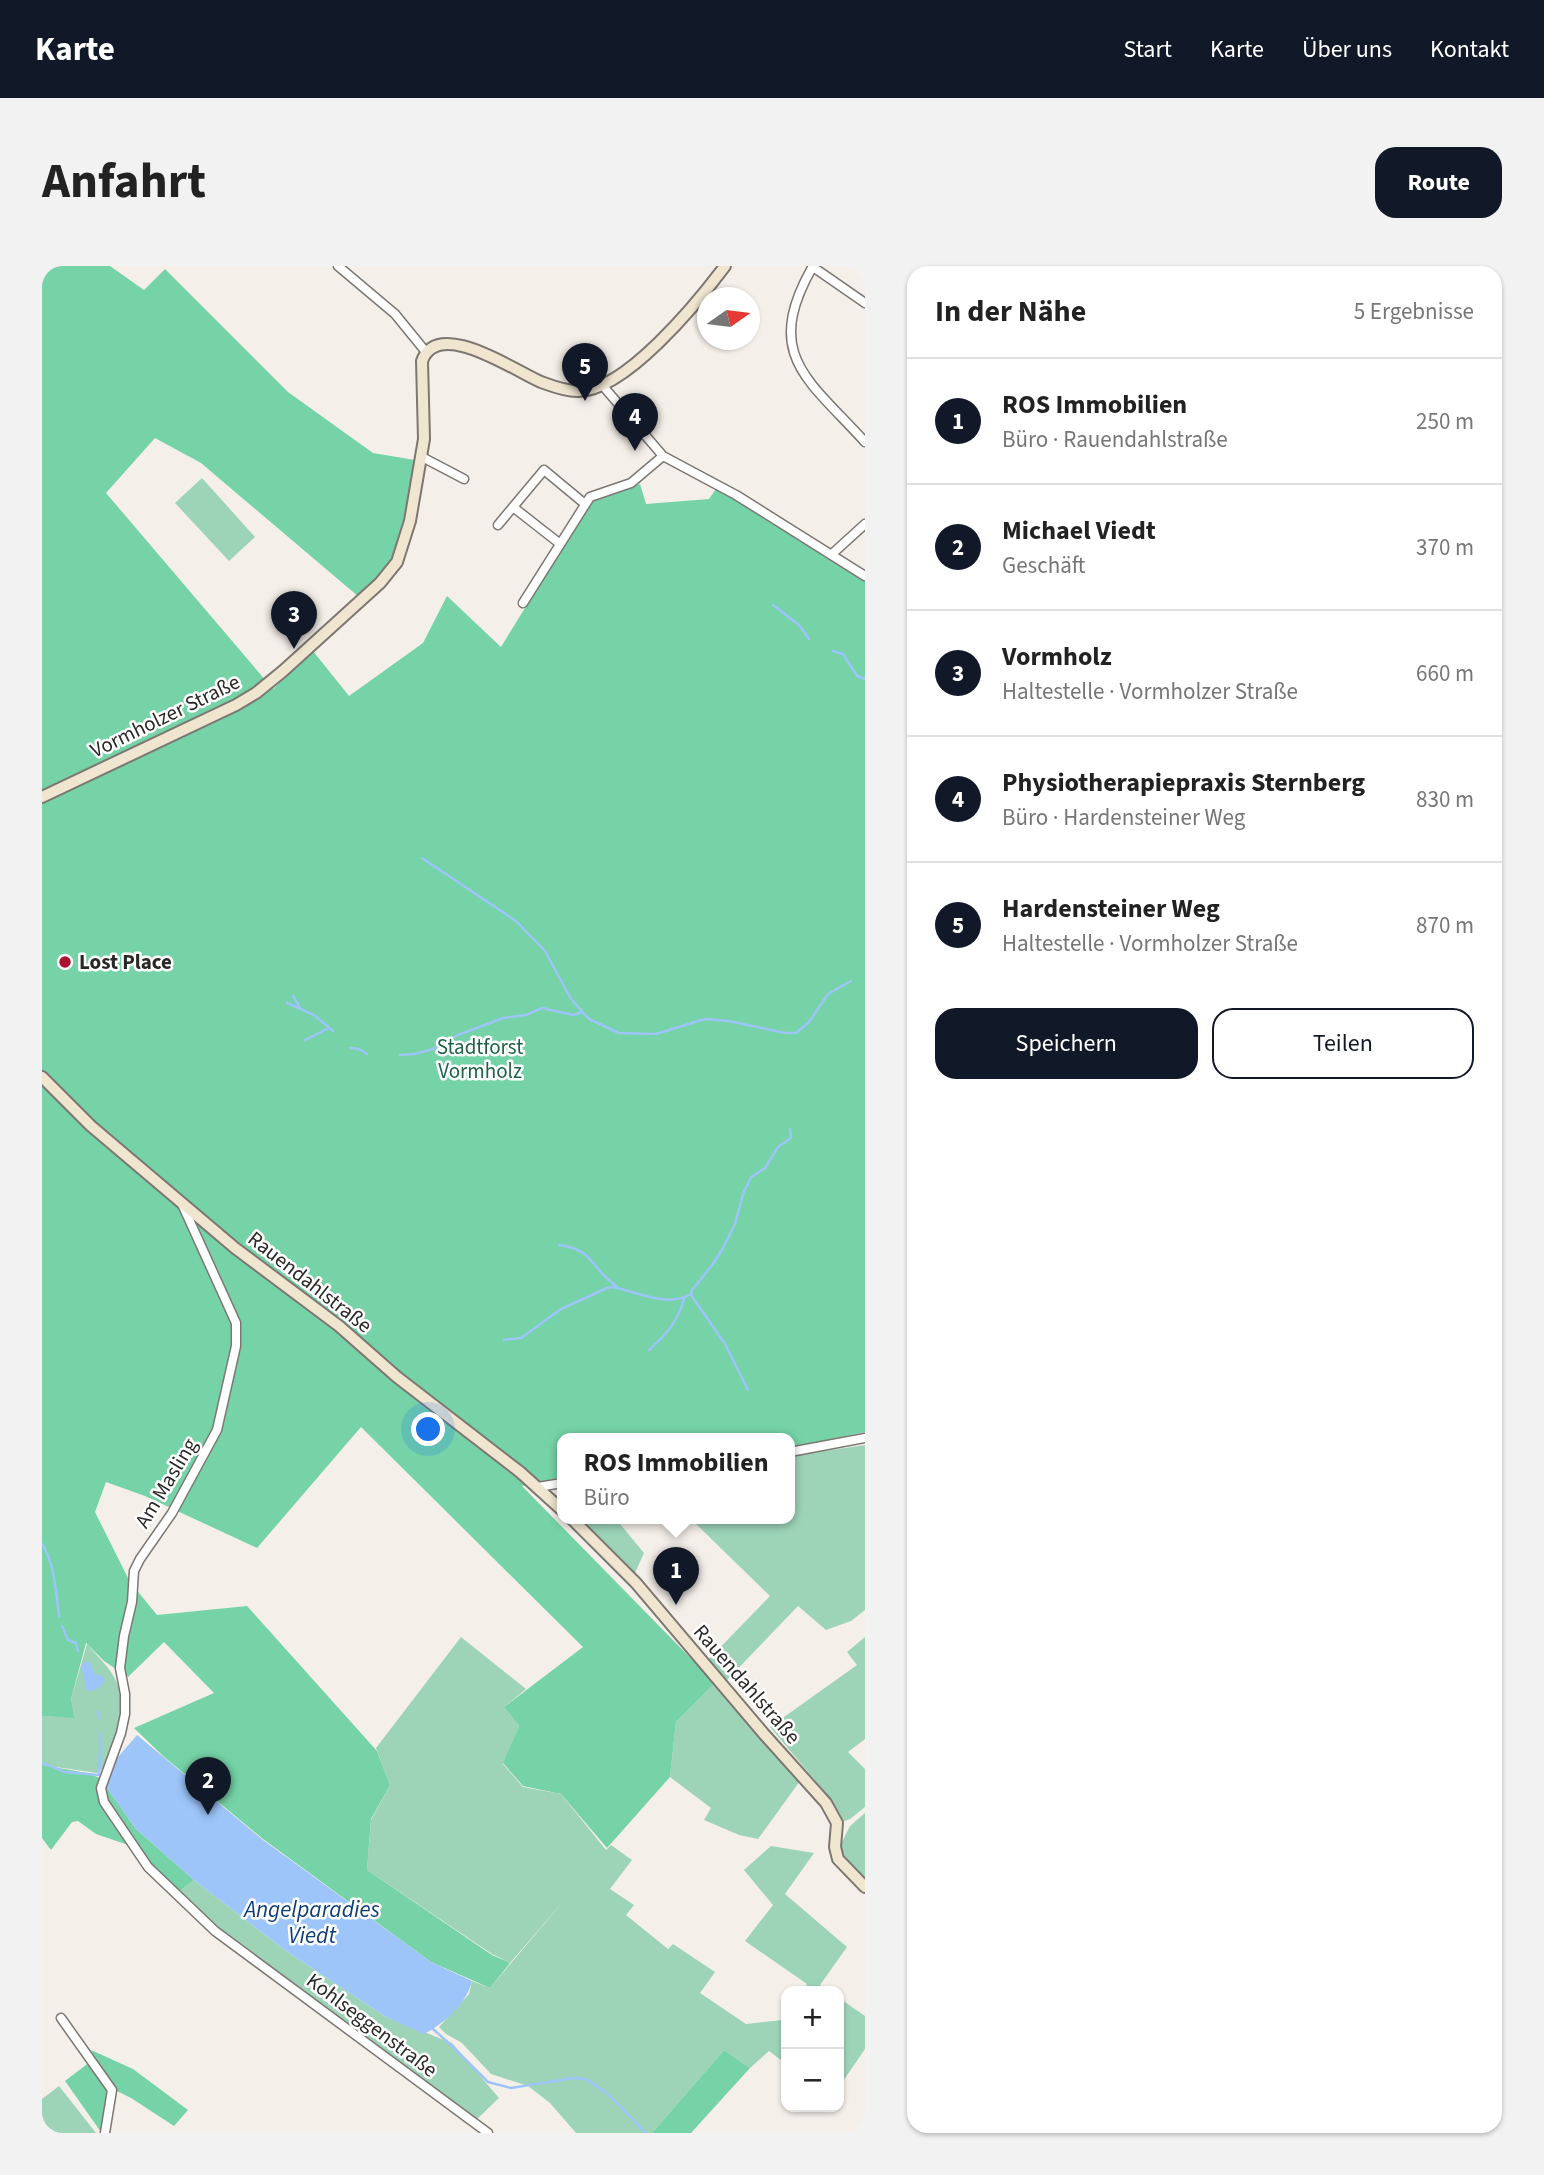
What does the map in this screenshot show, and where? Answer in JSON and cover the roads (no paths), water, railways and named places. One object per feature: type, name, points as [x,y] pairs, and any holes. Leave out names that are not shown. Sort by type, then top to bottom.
[{"type":"street","points":[[338,266],[385,304],[426,352],[436,345],[455,344],[479,351],[558,388],[587,391],[603,386],[678,323],[725,266]]},
{"type":"street","points":[[865,303],[813,266],[797,297],[793,314],[792,349],[801,370],[810,382],[865,442]]},
{"type":"street","name":"Vormholzer Straße","points":[[42,797],[256,693],[393,569],[405,543],[425,439],[422,361],[426,352]]},
{"type":"street","points":[[603,386],[663,456],[736,495],[865,576]]},
{"type":"street","points":[[523,603],[594,494],[631,483],[663,456]]},
{"type":"street","points":[[422,457],[464,479]]},
{"type":"street","points":[[498,525],[544,470],[586,504]]},
{"type":"street","points":[[513,508],[559,544]]},
{"type":"street","points":[[832,554],[865,524]]},
{"type":"street","name":"Rauendahlstraße","points":[[42,1077],[91,1126],[235,1248],[339,1326],[397,1377],[538,1487],[557,1505]]},
{"type":"street","name":"Am Masling","points":[[101,1788],[121,1734],[125,1714],[120,1668],[132,1602],[134,1571],[172,1513],[217,1430],[236,1346],[236,1323],[181,1201]]},
{"type":"street","points":[[795,1451],[865,1438]]},
{"type":"street","points":[[538,1487],[557,1484]]},
{"type":"street","name":"Rauendahlstraße","points":[[577,1524],[636,1583],[826,1803],[836,1823],[835,1847],[838,1859],[865,1887]]},
{"type":"street","name":"Kohlseggenstraße","points":[[101,1788],[104,1802],[148,1867],[215,1931],[488,2133]]},
{"type":"street","points":[[61,2018],[111,2090],[105,2133]]},
{"type":"water","points":[[89,1661],[95,1674],[102,1675],[105,1681],[91,1691],[86,1690],[81,1664]]},
{"type":"water","name":"Angelparadies Viedt","points":[[137,1735],[263,1840],[431,1962],[472,1981],[460,2005],[447,2019],[424,2034],[386,2017],[285,1950],[194,1880],[136,1829],[100,1778]]},
{"type":"waterway","points":[[773,605],[799,625],[809,639]]},
{"type":"waterway","points":[[833,651],[843,654],[857,676],[865,679]]},
{"type":"waterway","points":[[422,858],[516,921],[545,951],[571,999],[589,1019],[619,1033],[656,1034],[705,1019],[796,1033],[809,1022],[828,994],[851,981]]},
{"type":"waterway","points":[[293,996],[300,1008]]},
{"type":"waterway","points":[[287,1003],[314,1015],[333,1031]]},
{"type":"waterway","points":[[400,1055],[433,1049],[458,1035],[503,1018],[526,1015],[542,1008],[573,1015],[582,1012]]},
{"type":"waterway","points":[[305,1040],[329,1028]]},
{"type":"waterway","points":[[350,1048],[367,1054]]},
{"type":"waterway","points":[[504,1340],[521,1338],[561,1309],[607,1288],[672,1300],[691,1294],[723,1248],[735,1224],[751,1177],[765,1168],[778,1147],[791,1138],[790,1129]]},
{"type":"waterway","points":[[559,1245],[580,1251],[617,1286]]},
{"type":"waterway","points":[[691,1295],[725,1344],[748,1390]]},
{"type":"waterway","points":[[649,1350],[671,1327],[684,1299]]},
{"type":"waterway","points":[[42,1544],[52,1570],[59,1616]]},
{"type":"waterway","points":[[62,1626],[68,1640],[76,1643],[78,1651]]},
{"type":"waterway","points":[[98,1712],[99,1718]]},
{"type":"waterway","points":[[42,1763],[65,1772],[99,1775],[101,1733]]},
{"type":"waterway","points":[[433,2029],[488,2082],[511,2088],[573,2078],[585,2079],[607,2093],[646,2133]]},
{"type":"place","name":"Hardensteiner Weg","points":[[585,401]]},
{"type":"place","name":"Physiotherapiepraxis Sternberg","points":[[635,451]]},
{"type":"place","name":"Vormholz","points":[[294,649]]},
{"type":"place","name":"Lost Place","points":[[65,962]]},
{"type":"place","name":"ROS Immobilien","points":[[676,1605]]},
{"type":"place","name":"Michael Viedt","points":[[208,1815]]},
{"type":"park label","name":"Stadtforst Vormholz","points":[[480,1059]]}]
